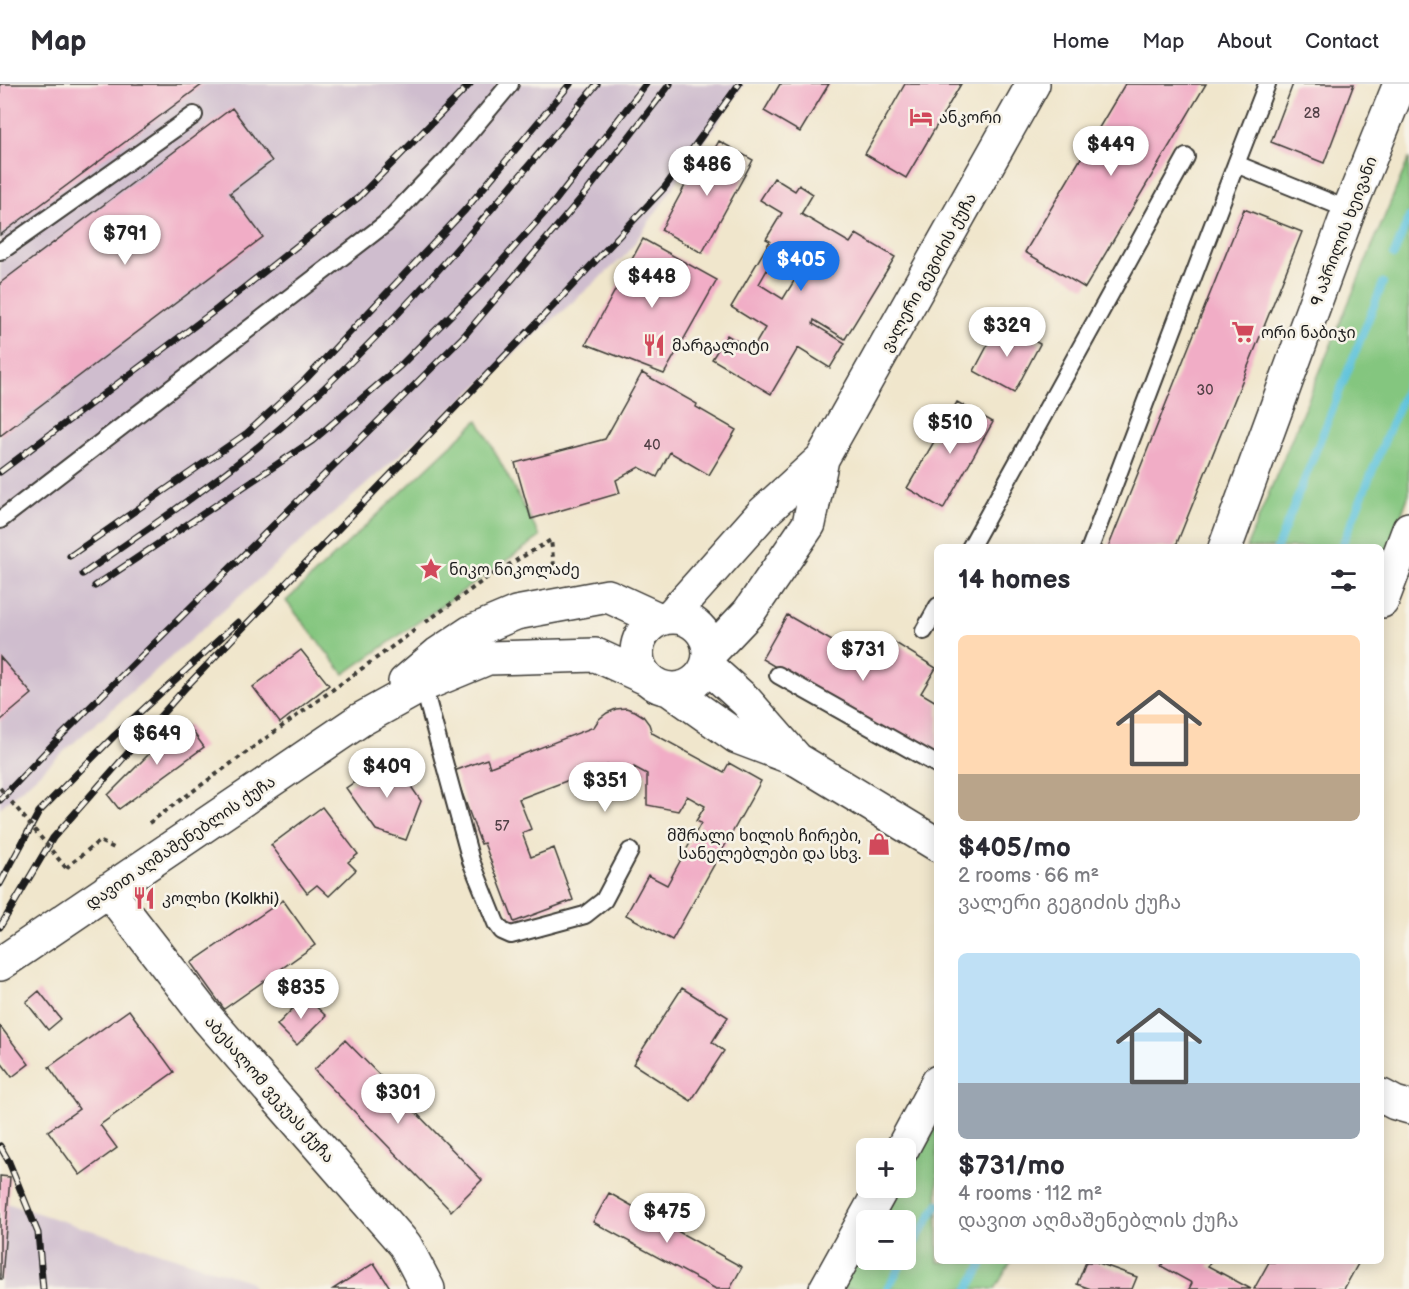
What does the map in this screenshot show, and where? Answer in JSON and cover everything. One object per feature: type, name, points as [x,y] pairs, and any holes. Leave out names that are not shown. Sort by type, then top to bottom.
[{"type":"street","name":"ვალერი გეგიძის ქუჩა","points":[[709,659],[749,612],[809,524],[822,459],[1033,84]]},
{"type":"street","name":"9 აპრილის ხეივანი","points":[[1227,544],[1349,210],[1400,84]]},
{"type":"street","name":"ვალერი გეგიძის ქუჩა","points":[[665,617],[762,514],[822,459]]},
{"type":"street","points":[[1384,596],[1406,546]]},
{"type":"street","name":"დავით აღმაშენებლის ქუჩა","points":[[360,720],[438,654],[471,632],[516,613],[608,596],[665,617]]},
{"type":"street","points":[[665,617],[683,617],[694,622],[703,630],[708,641],[709,659],[701,676],[692,684],[681,688],[658,683],[639,666],[637,653],[639,640],[646,627],[665,617]]},
{"type":"street","name":"დავით აღმაშენებლის ქუჩა","points":[[0,964],[360,720],[423,685],[488,658],[596,655],[658,683],[737,737],[798,760],[934,843]]},
{"type":"street","name":"დავით აღმაშენებლის ქუჩა","points":[[709,659],[798,760]]},
{"type":"street","name":"აბესალომ ვეკუას ქუჩა","points":[[108,890],[208,1019],[405,1245],[428,1289]]},
{"type":"street","points":[[908,1138],[934,1089]]},
{"type":"street","points":[[1384,1097],[1409,1107]]},
{"type":"street","points":[[826,1289],[876,1198]]},
{"type":"lane","points":[[0,520],[385,224],[448,158],[510,84]]},
{"type":"lane","points":[[1092,544],[1267,84]]},
{"type":"lane","points":[[0,252],[194,115]]},
{"type":"lane","points":[[972,544],[1186,157]]},
{"type":"lane","points":[[1236,165],[1349,210]]},
{"type":"lane","points":[[924,631],[934,613]]},
{"type":"lane","points":[[778,675],[934,763]]},
{"type":"lane","points":[[423,685],[471,861],[496,923],[502,931],[511,935],[585,915],[604,900],[630,851]]},
{"type":"path","points":[[142,828],[488,577],[550,540],[560,605]]},
{"type":"path","points":[[0,788],[66,868],[99,841],[113,849],[123,842]]},
{"type":"shaded area","points":[[0,84],[744,84],[627,254],[0,808]]},
{"type":"shaded area","points":[[0,1201],[249,1281],[254,1289],[0,1289]]},
{"type":"green space","points":[[1409,158],[1409,494],[1384,563],[1384,544],[1248,544]]},
{"type":"green space","points":[[478,420],[540,537],[344,674],[286,601]]},
{"type":"green space","points":[[934,1130],[934,1264],[1010,1264],[995,1289],[841,1289],[856,1263],[856,1270],[916,1270],[916,1210],[887,1210],[894,1198],[916,1198],[916,1161]]},
{"type":"building","points":[[0,84],[203,84],[0,235]]},
{"type":"building","points":[[780,84],[829,84],[800,132],[764,111]]},
{"type":"building","points":[[905,84],[961,84],[906,178],[865,154]]},
{"type":"building","points":[[1125,84],[1206,84],[1085,288],[1025,252]]},
{"type":"building","points":[[1293,84],[1354,84],[1324,163],[1271,142]]},
{"type":"building","points":[[232,108],[272,161],[230,193],[263,237],[0,436],[0,283]]},
{"type":"building","points":[[719,141],[753,160],[702,253],[661,230],[694,169],[701,173]]},
{"type":"building","points":[[774,178],[795,191],[799,185],[813,194],[801,214],[850,243],[856,234],[895,257],[845,339],[814,320],[813,324],[845,343],[830,368],[798,348],[771,394],[712,359],[727,335],[752,350],[765,328],[731,307],[770,241],[766,239],[782,213],[760,200]],"holes":[[[775,256],[809,276],[806,282],[797,276],[783,299],[759,284]]]},
{"type":"building","points":[[1244,209],[1302,232],[1177,544],[1110,544]]},
{"type":"building","points":[[643,239],[717,280],[664,374],[586,344]]},
{"type":"building","points":[[1000,322],[1040,344],[1014,393],[974,371]]},
{"type":"building","points":[[642,373],[697,404],[696,407],[736,430],[709,475],[670,452],[657,477],[639,467],[616,480],[620,493],[531,519],[515,463],[605,439]]},
{"type":"building","points":[[957,402],[993,422],[943,509],[907,488]]},
{"type":"building","points":[[787,615],[870,663],[886,637],[934,667],[934,671],[921,693],[934,701],[934,760],[762,659]]},
{"type":"building","points":[[301,650],[329,685],[280,723],[253,687]]},
{"type":"building","points":[[0,657],[32,694],[0,721]]},
{"type":"building","points":[[626,708],[643,716],[652,733],[724,772],[729,763],[761,781],[672,940],[626,915],[648,875],[667,885],[701,823],[696,821],[705,806],[687,796],[678,811],[647,805],[647,774],[634,767],[633,787],[607,786],[608,765],[519,799],[531,829],[522,833],[531,857],[554,848],[573,900],[514,922],[484,843],[481,844],[454,771],[487,759],[490,767],[594,727],[607,713]]},
{"type":"building","points":[[188,725],[204,747],[119,809],[108,795],[149,754]]},
{"type":"building","points":[[391,757],[421,801],[406,840],[376,830],[346,788]]},
{"type":"building","points":[[322,807],[358,854],[348,862],[356,870],[329,896],[317,885],[307,893],[271,845]]},
{"type":"building","points":[[283,900],[315,945],[224,1009],[191,963]]},
{"type":"building","points":[[682,988],[728,1017],[712,1042],[724,1051],[691,1101],[633,1064]]},
{"type":"building","points":[[39,991],[61,1019],[48,1030],[26,1002]]},
{"type":"building","points":[[305,996],[326,1016],[297,1045],[277,1025]]},
{"type":"building","points":[[129,1010],[174,1072],[100,1125],[117,1148],[80,1175],[48,1131],[79,1109],[49,1067]]},
{"type":"building","points":[[0,1026],[29,1064],[12,1077],[0,1061]]},
{"type":"building","points":[[345,1040],[482,1180],[451,1211],[314,1070]]},
{"type":"building","points":[[0,1176],[10,1177],[2,1279],[0,1279]]},
{"type":"building","points":[[609,1193],[742,1267],[730,1289],[716,1289],[593,1222]]},
{"type":"building","points":[[374,1263],[391,1289],[333,1289]]},
{"type":"building","points":[[1085,1264],[1101,1264],[1137,1277],[1132,1289],[1091,1289],[1077,1284]]},
{"type":"building","points":[[1162,1264],[1210,1264],[1208,1266],[1251,1289],[1189,1289],[1192,1283],[1161,1266]]},
{"type":"building","points":[[1268,1264],[1358,1264],[1344,1289],[1254,1289]]},
{"type":"waterway","points":[[1394,255],[1409,217]]},
{"type":"waterway","points":[[1279,544],[1383,283]]},
{"type":"waterway","points":[[1343,544],[1409,381]]},
{"type":"waterway","points":[[916,1240],[934,1211]]},
{"type":"waterway","points":[[968,1289],[983,1264]]},
{"type":"waterway","points":[[887,1289],[898,1270]]},
{"type":"railway","points":[[0,472],[217,309],[359,197],[470,84]]},
{"type":"railway","points":[[70,556],[247,433],[305,380],[465,210],[570,84]]},
{"type":"railway","points":[[83,574],[238,463],[329,383],[370,343],[448,259],[597,84]]},
{"type":"railway","points":[[95,586],[312,441],[400,366],[479,287],[555,201],[646,84]]},
{"type":"railway","points":[[0,800],[61,736],[464,336],[588,190],[670,84]]},
{"type":"railway","points":[[0,927],[53,838],[186,687],[665,187],[739,84]]},
{"type":"railway","points":[[0,884],[39,812],[114,736],[238,622]]},
{"type":"railway","points":[[0,1146],[9,1162],[38,1233],[43,1289]]},
{"type":"place","name":"ანკორი","points":[[921,117]]},
{"type":"place","name":"ორი ნაბიჯი","points":[[1243,332]]},
{"type":"place","name":"მარგალიტი","points":[[654,345]]},
{"type":"place","name":"ნიკო ნიკოლაძე","points":[[431,569]]},
{"type":"place","name":"მშრალი ხილის ჩირები, სანელებლები და სხვ.","points":[[879,844]]},
{"type":"place","name":"კოლხი (Kolkhi)","points":[[144,898]]}]
